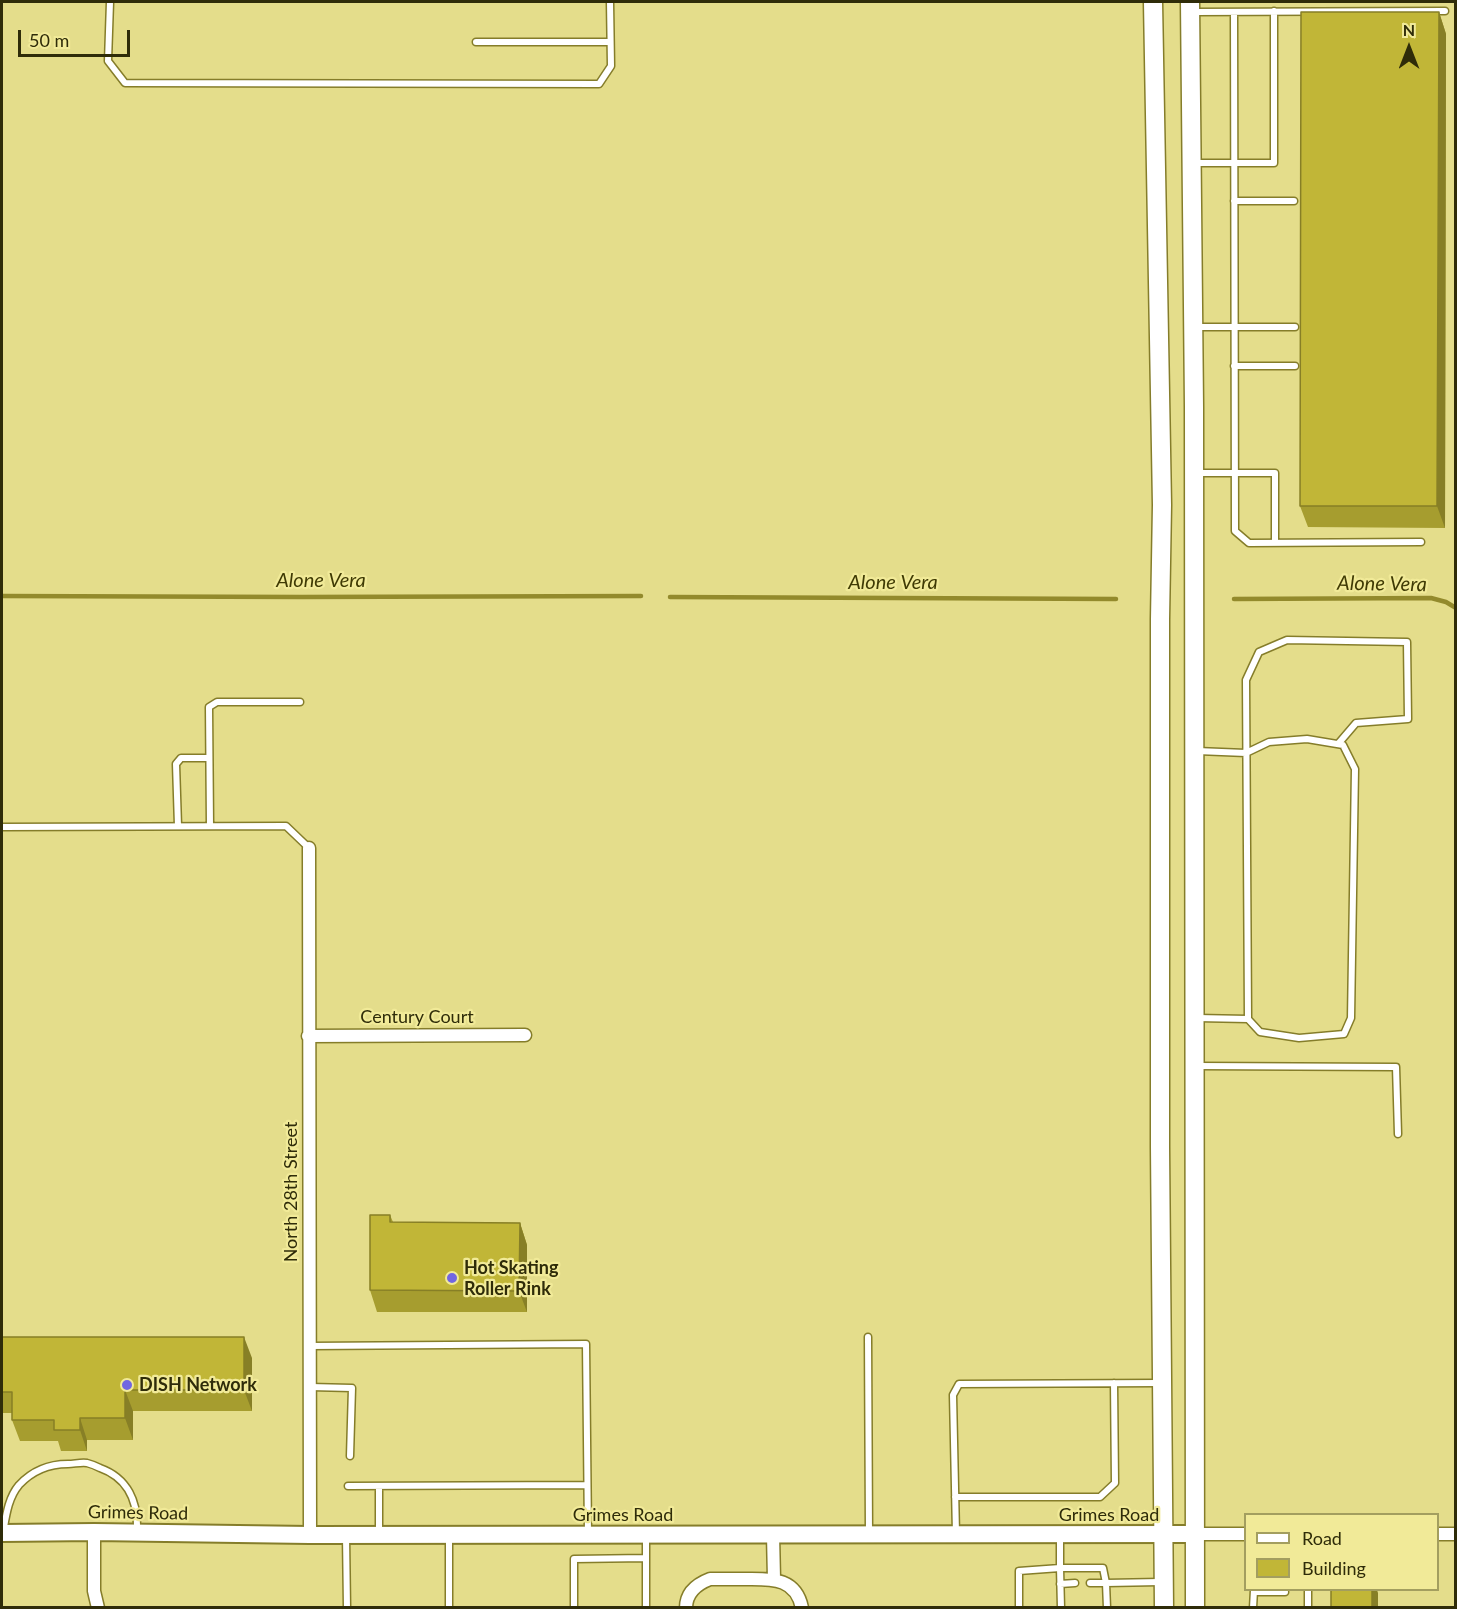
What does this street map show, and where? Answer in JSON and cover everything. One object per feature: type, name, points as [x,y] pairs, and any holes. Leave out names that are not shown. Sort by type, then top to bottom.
[{"type":"main road","points":[[1153,2],[1162,505],[1160,1124],[1164,1608]]},
{"type":"main road","points":[[1190,7],[1194,473],[1195,1608]]},
{"type":"street","name":"North 28th Street","points":[[309,848],[310,1535]]},
{"type":"street","name":"Century Court","points":[[308,1036],[525,1035]]},
{"type":"street","points":[[94,1532],[94,1591],[98,1608]]},
{"type":"street","name":"Grimes Road","points":[[2,1533],[1244,1534]]},
{"type":"street","points":[[1439,1534],[1455,1534]]},
{"type":"street","points":[[773,1535],[774,1579]]},
{"type":"street","points":[[686,1608],[688,1596],[693,1589],[701,1582],[710,1579],[774,1579],[794,1590],[802,1608]]},
{"type":"lane","points":[[110,2],[108,61],[125,82],[599,84],[610,66],[610,2]]},
{"type":"lane","points":[[1190,7],[1234,12],[1445,11]]},
{"type":"lane","points":[[1234,12],[1235,531],[1249,543],[1421,542]]},
{"type":"lane","points":[[1192,163],[1274,163],[1274,12]]},
{"type":"lane","points":[[476,42],[610,42]]},
{"type":"lane","points":[[1234,201],[1294,201]]},
{"type":"lane","points":[[1193,327],[1295,327]]},
{"type":"lane","points":[[1234,366],[1295,366]]},
{"type":"lane","points":[[1194,473],[1275,473],[1275,543]]},
{"type":"lane","points":[[1194,750],[1246,753],[1269,742],[1307,739],[1343,745],[1355,769],[1351,1018],[1344,1034],[1299,1038],[1260,1032],[1248,1019],[1246,753],[1246,680],[1259,652],[1287,640],[1407,642],[1408,719],[1356,723],[1338,744]]},
{"type":"lane","points":[[210,826],[209,707],[217,702],[300,702]]},
{"type":"lane","points":[[178,826],[176,764],[181,758],[209,758]]},
{"type":"lane","points":[[2,827],[286,826],[309,848]]},
{"type":"lane","points":[[1194,1018],[1248,1019]]},
{"type":"lane","points":[[1194,1066],[1396,1067],[1398,1134]]},
{"type":"lane","points":[[868,1337],[869,1535]]},
{"type":"lane","points":[[309,1346],[586,1344],[588,1535]]},
{"type":"lane","points":[[956,1497],[1100,1497],[1115,1484],[1114,1383]]},
{"type":"lane","points":[[956,1534],[953,1395],[958,1384],[1162,1383]]},
{"type":"lane","points":[[309,1387],[352,1388],[350,1456]]},
{"type":"lane","points":[[2,1533],[9,1503],[18,1486],[34,1472],[58,1464],[88,1463],[111,1472],[124,1484],[134,1500],[138,1516],[137,1532]]},
{"type":"lane","points":[[348,1486],[587,1485]]},
{"type":"lane","points":[[379,1486],[379,1535]]},
{"type":"lane","points":[[1060,1534],[1061,1608]]},
{"type":"lane","points":[[346,1535],[347,1608]]},
{"type":"lane","points":[[449,1535],[449,1608]]},
{"type":"lane","points":[[645,1535],[646,1608]]},
{"type":"lane","points":[[574,1608],[574,1559],[646,1558]]},
{"type":"lane","points":[[1019,1608],[1019,1571],[1060,1568],[1103,1568],[1107,1608]]},
{"type":"lane","points":[[1090,1583],[1164,1582]]},
{"type":"lane","points":[[1060,1584],[1075,1583]]},
{"type":"lane","points":[[1253,1608],[1254,1591],[1285,1592]]},
{"type":"lane","points":[[1306,1591],[1308,1608]]},
{"type":"building","points":[[1301,12],[1439,12],[1437,506],[1300,506]]},
{"type":"building","name":"Hot Skating Roller Rink","points":[[370,1215],[390,1215],[390,1222],[520,1223],[519,1291],[370,1290]]},
{"type":"building","name":"DISH Network","points":[[2,1337],[244,1337],[244,1390],[125,1390],[125,1418],[80,1418],[80,1430],[54,1430],[54,1420],[12,1420],[12,1392],[2,1392]]},
{"type":"building","points":[[1331,1591],[1372,1591],[1372,1608],[1331,1608]]},
{"type":"waterway","name":"Alone Vera","points":[[2,596],[641,596]]},
{"type":"waterway","name":"Alone Vera","points":[[670,597],[1116,599]]},
{"type":"waterway","name":"Alone Vera","points":[[1234,599],[1431,598],[1446,602],[1456,608]]},
{"type":"place","name":"Hot Skating Roller Rink","points":[[452,1278]]},
{"type":"place","name":"DISH Network","points":[[127,1385]]}]
